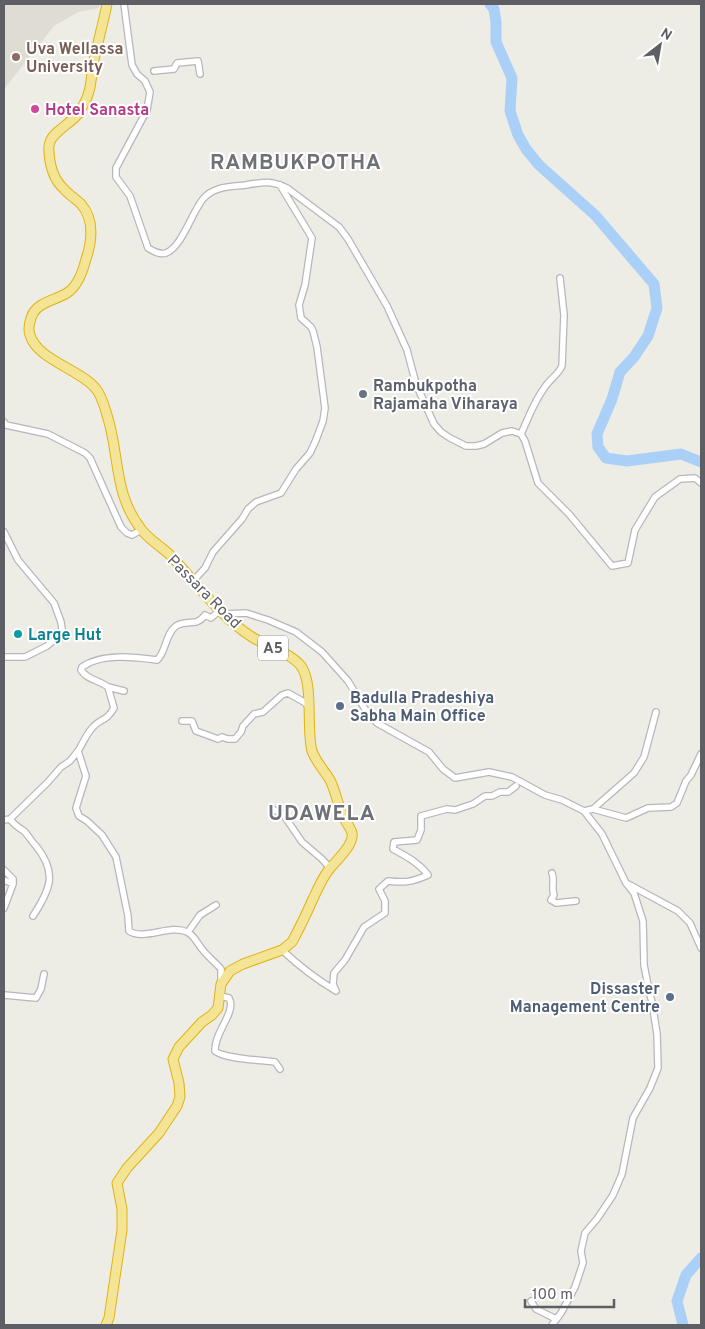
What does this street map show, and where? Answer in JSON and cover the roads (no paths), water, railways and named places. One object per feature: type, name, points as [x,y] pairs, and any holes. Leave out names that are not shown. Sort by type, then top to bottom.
[{"type":"highway","name":"Passara Road","points":[[107,4],[92,68],[91,86],[86,100],[78,114],[50,139],[49,148],[50,162],[56,178],[63,189],[82,205],[89,217],[92,234],[91,243],[79,279],[67,293],[46,302],[34,310],[29,325],[29,334],[39,349],[54,361],[90,382],[103,401],[113,434],[122,493],[141,530],[169,554],[221,612],[251,637],[289,656],[298,663],[305,674],[312,750],[329,779],[352,833],[350,846],[325,874],[292,942],[282,950]]},
{"type":"highway","points":[[106,1325],[111,1310],[122,1230],[122,1209],[117,1184],[127,1168],[159,1133],[174,1112],[180,1097],[179,1083],[173,1059],[179,1047],[218,1008],[222,984],[230,970],[282,950]]},
{"type":"street","points":[[124,4],[132,65],[137,74],[145,81],[150,92],[147,110],[116,168],[116,177],[130,196],[148,248],[156,253],[165,253],[175,247],[203,199],[217,188],[268,181],[287,188],[339,227],[348,239],[391,315],[408,350],[416,384],[434,424],[441,432],[466,446],[484,444],[502,433],[512,431],[521,434],[538,483],[569,514],[612,566],[628,563],[635,530],[655,497],[680,479],[695,478],[701,483]]},
{"type":"street","points":[[154,71],[174,69],[177,64],[198,61],[200,74]]},
{"type":"street","points":[[192,581],[205,568],[213,552],[242,520],[248,509],[256,502],[281,493],[296,469],[310,453],[323,421],[325,408],[317,347],[313,331],[301,318],[300,305],[312,238],[279,184]]},
{"type":"street","points":[[521,434],[545,386],[559,372],[562,366],[564,315],[560,278]]},
{"type":"street","points":[[4,422],[6,426],[48,434],[85,453],[90,458],[121,527],[132,535],[141,530]]},
{"type":"street","points":[[4,532],[18,560],[54,603],[62,629],[61,634],[47,646],[25,657],[4,657]]},
{"type":"street","points":[[124,691],[108,687],[88,677],[81,670],[82,667],[95,661],[114,657],[157,660],[161,656],[166,640],[176,626],[188,622],[198,622],[205,615],[211,618],[221,612],[246,613],[296,632],[322,652],[348,681],[365,709],[377,723],[429,752],[455,778],[489,772],[512,777],[545,795],[562,800],[584,811],[602,834],[626,883],[634,894],[644,922],[644,965],[657,1034],[658,1068],[650,1088],[633,1118],[622,1174],[613,1195],[597,1219],[584,1233],[581,1251],[583,1263],[575,1287],[552,1325]]},
{"type":"street","points":[[33,916],[48,891],[50,872],[41,852],[24,831],[7,819],[48,782],[61,767],[70,761],[97,723],[110,716],[114,708],[108,687]]},
{"type":"street","points":[[182,721],[192,722],[196,731],[206,735],[218,739],[222,737],[235,739],[254,714],[263,712],[282,695],[288,694],[304,702],[309,707]]},
{"type":"street","points":[[593,809],[634,773],[644,757],[656,712]]},
{"type":"street","points":[[78,751],[86,776],[76,808],[79,816],[102,835],[116,857],[128,916],[129,931],[142,934],[175,930],[188,932],[202,950],[221,969],[222,984]]},
{"type":"street","points":[[584,811],[593,809],[626,818],[648,808],[677,804],[686,781],[701,754]]},
{"type":"street","points":[[282,950],[317,979],[336,991],[333,984],[334,974],[364,927],[385,913],[385,901],[379,889],[388,880],[404,883],[417,880],[428,874],[408,857],[393,849],[394,842],[417,840],[422,830],[421,816],[447,809],[455,810],[473,804],[485,796],[508,792],[516,786]]},
{"type":"street","points":[[274,810],[283,814],[302,842],[330,868]]},
{"type":"street","points":[[4,870],[13,879],[4,908]]},
{"type":"street","points":[[552,873],[554,878],[552,891],[554,895],[551,900],[556,903],[576,901]]},
{"type":"street","points":[[4,880],[13,884]]},
{"type":"street","points":[[626,883],[678,911],[690,924],[701,948]]},
{"type":"street","points":[[188,932],[200,915],[216,904]]},
{"type":"street","points":[[4,995],[36,998],[41,988],[44,974]]},
{"type":"street","points":[[220,996],[229,998],[232,1002],[232,1008],[221,1029],[215,1051],[228,1056],[275,1062],[280,1069]]},
{"type":"street","points":[[531,1301],[536,1308],[556,1319]]},
{"type":"waterway","points":[[490,4],[494,9],[496,42],[512,78],[510,111],[518,135],[526,149],[539,165],[595,215],[654,284],[657,308],[648,336],[634,357],[620,372],[612,399],[597,434],[598,447],[606,458],[627,461],[681,454],[701,462]]},
{"type":"waterway","points":[[683,1325],[677,1301],[686,1275],[701,1258]]},
{"type":"place","name":"Uva Wellassa University","points":[[16,57]]},
{"type":"place","name":"Hotel Sanasta","points":[[35,109]]},
{"type":"place","name":"Rambukpotha Rajamaha Viharaya","points":[[363,394]]},
{"type":"place","name":"Large Hut","points":[[18,634]]},
{"type":"place","name":"Badulla Pradeshiya Sabha Main Office","points":[[340,706]]},
{"type":"place","name":"Dissaster Management Centre","points":[[670,997]]},
{"type":"district","name":"RAMBUKPOTHA","points":[[296,162]]},
{"type":"district","name":"UDAWELA","points":[[322,813]]}]
